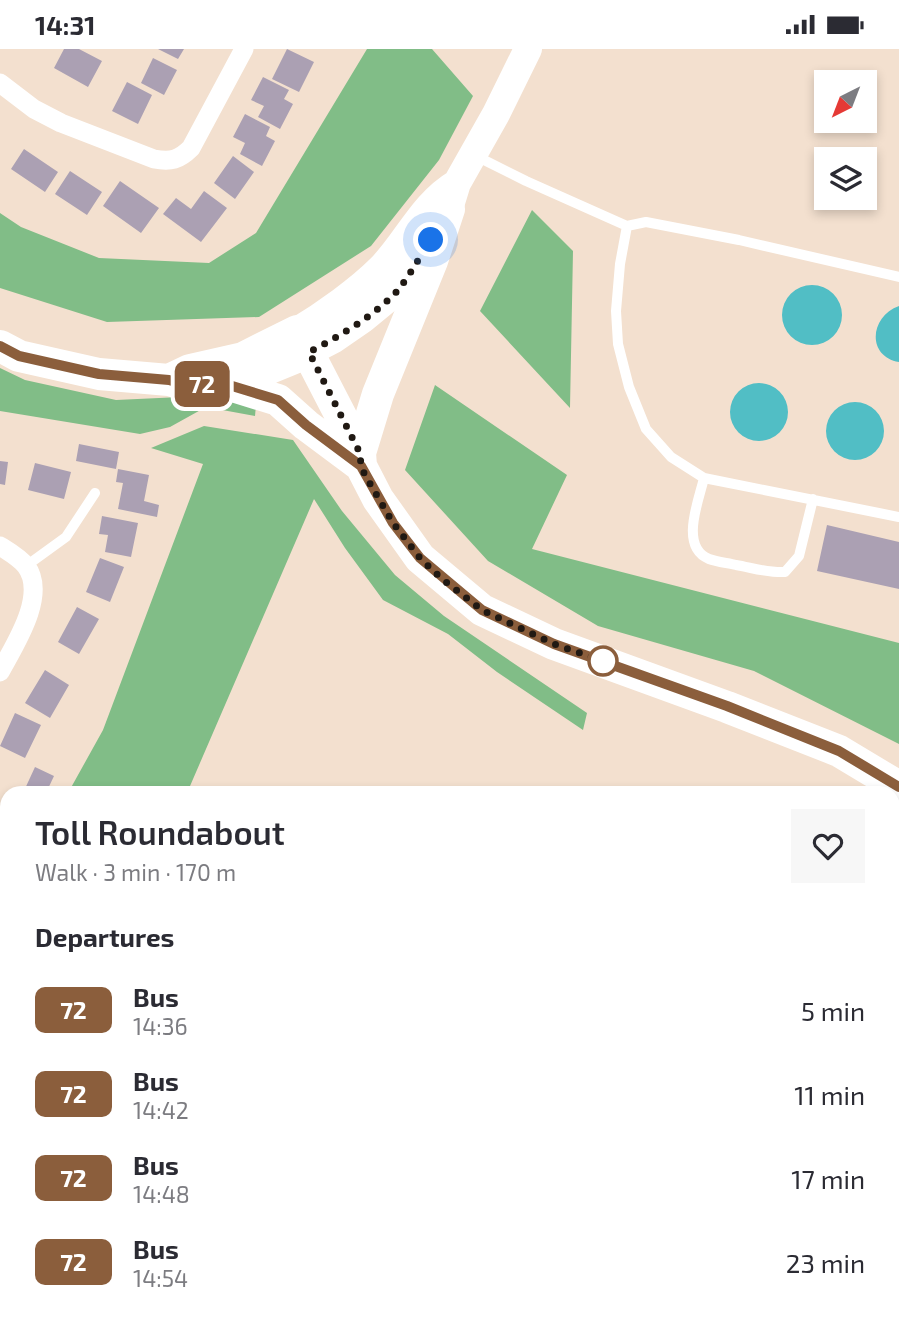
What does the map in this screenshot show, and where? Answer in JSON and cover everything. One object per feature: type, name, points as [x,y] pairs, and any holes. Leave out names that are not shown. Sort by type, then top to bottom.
[{"type":"main road","points":[[169,380],[190,370],[296,345],[334,339],[363,320],[397,291],[453,196],[522,61]]},
{"type":"main road","points":[[357,460],[378,394],[432,261],[453,196]]},
{"type":"main road","points":[[0,347],[19,356],[99,374],[169,380],[189,386],[243,379],[296,345]]},
{"type":"main road","points":[[296,345],[383,507],[420,558],[482,610],[554,644],[727,706],[839,751],[897,786]]},
{"type":"main road","points":[[219,382],[278,400],[306,425],[357,460]]},
{"type":"street","points":[[0,83],[34,109],[61,123],[154,159],[168,161],[180,158],[191,148],[244,49]]},
{"type":"street","points":[[0,546],[26,566],[33,584],[29,616],[0,672]]},
{"type":"lane","points":[[473,154],[627,226],[646,222],[739,240],[899,277]]},
{"type":"lane","points":[[627,226],[616,311],[618,344],[629,387],[646,429],[671,457],[704,478],[899,517]]},
{"type":"lane","points":[[704,478],[693,527],[693,540],[699,552],[708,559],[772,573],[785,572],[799,556],[813,499]]},
{"type":"lane","points":[[26,566],[66,537],[95,493]]},
{"type":"green space","points":[[367,49],[432,49],[473,96],[439,160],[371,246],[259,317],[107,322],[0,288],[0,213],[21,227],[99,258],[209,263],[256,233]]},
{"type":"green space","points":[[532,210],[573,251],[570,408],[480,311]]},
{"type":"green space","points":[[0,368],[25,380],[116,400],[202,396],[256,405],[255,416],[206,407],[170,427],[140,434],[0,411]]},
{"type":"green space","points":[[435,385],[567,475],[532,549],[899,643],[899,744],[754,671],[598,626],[488,561],[405,470]]},
{"type":"green space","points":[[204,426],[293,440],[342,511],[395,575],[444,616],[587,713],[583,730],[497,672],[448,634],[383,600],[314,499],[190,786],[72,786],[103,730],[203,464],[151,448]]},
{"type":"water","points":[[812,285],[833,294],[842,315],[833,336],[812,345],[791,336],[782,315],[791,294]]},
{"type":"water","points":[[899,306],[899,362],[881,352],[876,335],[882,318]]},
{"type":"water","points":[[759,383],[775,388],[783,396],[788,412],[783,428],[775,436],[759,441],[743,436],[735,428],[730,412],[735,396],[743,388]]},
{"type":"water","points":[[855,402],[876,410],[884,431],[876,452],[855,460],[834,452],[826,431],[834,410]]},
{"type":"building","points":[[64,49],[79,49],[102,61],[88,87],[54,68]]},
{"type":"building","points":[[158,49],[184,49],[178,59]]},
{"type":"building","points":[[287,49],[314,62],[299,92],[272,79]]},
{"type":"building","points":[[153,58],[177,70],[164,95],[141,83]]},
{"type":"building","points":[[263,77],[289,90],[284,99],[293,104],[280,129],[258,117],[264,106],[251,100]]},
{"type":"building","points":[[127,82],[152,95],[138,124],[112,111]]},
{"type":"building","points":[[245,114],[270,127],[266,136],[275,141],[262,166],[240,154],[245,143],[233,137]]},
{"type":"building","points":[[24,149],[58,172],[45,192],[11,169]]},
{"type":"building","points":[[233,156],[254,172],[235,199],[214,183]]},
{"type":"building","points":[[70,171],[102,192],[87,215],[55,194]]},
{"type":"building","points":[[120,181],[159,208],[141,233],[103,206]]},
{"type":"building","points":[[204,191],[227,208],[201,242],[163,214],[176,198],[191,209]]},
{"type":"building","points":[[79,444],[119,452],[116,469],[76,461]]},
{"type":"building","points":[[0,461],[8,462],[5,485],[0,484]]},
{"type":"building","points":[[35,463],[71,472],[64,499],[28,490]]},
{"type":"building","points":[[118,469],[149,475],[144,501],[159,505],[157,517],[118,509],[123,483],[116,482]]},
{"type":"building","points":[[102,516],[138,523],[131,557],[105,552],[108,535],[99,534]]},
{"type":"building","points":[[827,525],[899,542],[899,589],[817,571]]},
{"type":"building","points":[[100,558],[124,567],[110,602],[86,592]]},
{"type":"building","points":[[77,607],[99,619],[79,654],[58,642]]},
{"type":"building","points":[[45,670],[69,685],[50,718],[25,703]]},
{"type":"building","points":[[15,713],[41,725],[25,758],[0,746]]},
{"type":"building","points":[[35,767],[54,776],[49,786],[26,786]]},
{"type":"bus line","name":"72","points":[[0,346],[19,356],[99,374],[169,380],[189,386],[219,382],[278,400],[350,460],[361,466],[393,523],[420,558],[482,610],[554,644],[727,706],[839,751],[898,786]]},
{"type":"route","points":[[431,240],[397,291],[363,320],[309,352],[360,453],[365,475],[393,523],[420,558],[482,610],[554,644],[603,661]]}]
